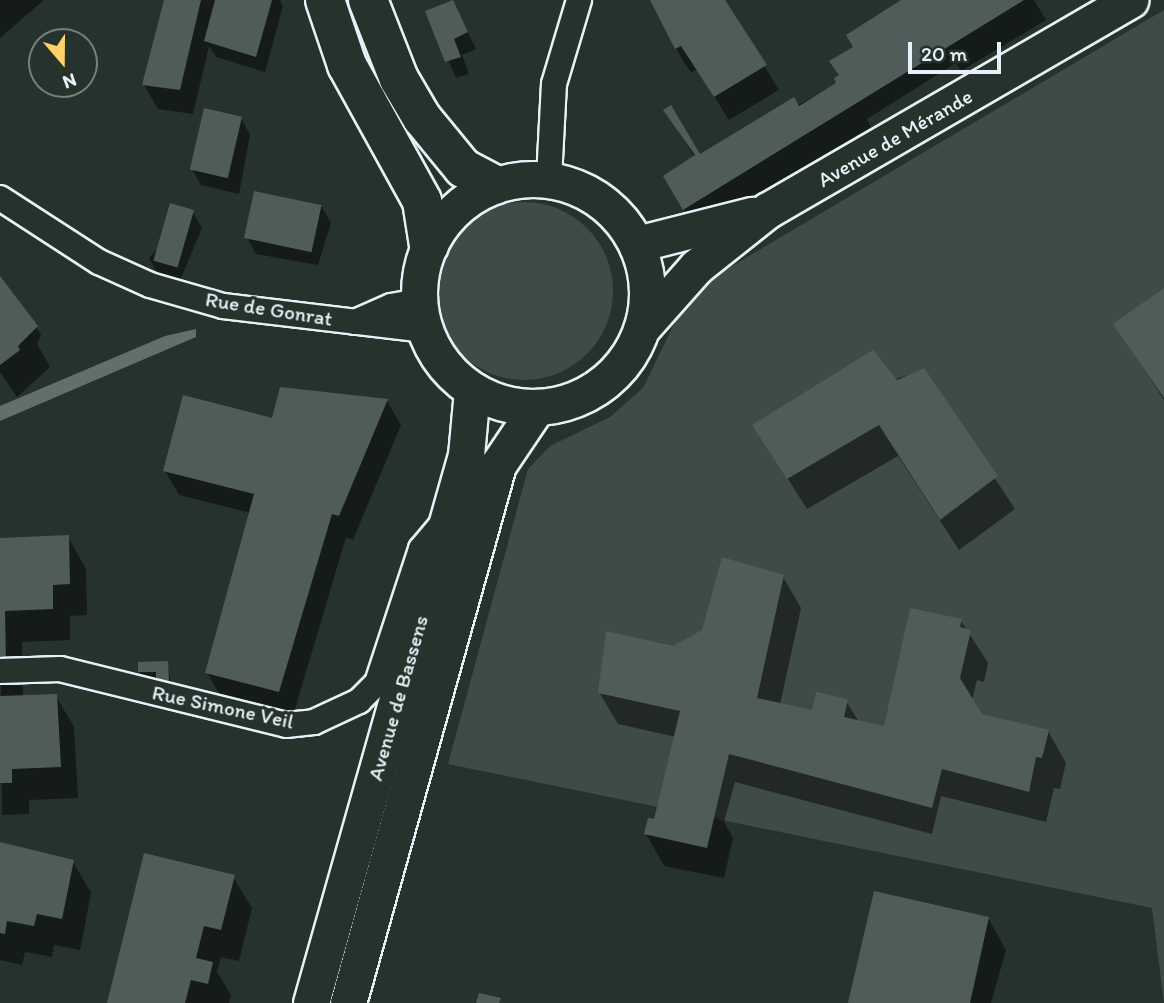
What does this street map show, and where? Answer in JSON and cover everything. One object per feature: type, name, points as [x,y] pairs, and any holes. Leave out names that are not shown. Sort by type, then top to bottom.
[{"type":"highway","points":[[325,0],[347,65],[422,201],[429,245]]},
{"type":"highway","points":[[368,0],[398,79],[422,118],[463,168],[495,185]]},
{"type":"main road","name":"Avenue de Mérande","points":[[643,327],[696,267],[768,210],[1130,0]]},
{"type":"main road","points":[[549,180],[576,187],[601,200],[637,244],[648,299],[643,327],[631,353],[606,380],[565,403],[537,407],[503,403],[472,390],[447,369],[421,316],[429,245],[444,220],[468,199],[495,185],[549,180]]},
{"type":"main road","name":"Avenue de Mérande","points":[[637,244],[768,210]]},
{"type":"main road","name":"Avenue de Bassens","points":[[311,1003],[466,455],[472,390]]},
{"type":"main road","name":"Avenue de Bassens","points":[[348,1003],[498,465],[537,407]]},
{"type":"street","points":[[549,180],[554,84],[579,0]]},
{"type":"street","name":"Rue de Gonrat","points":[[0,198],[99,262],[150,285],[223,306],[355,322],[391,306],[421,316]]},
{"type":"street","name":"Rue Simone Veil","points":[[0,671],[60,669],[286,725],[314,722],[359,701],[377,683],[421,549],[449,515]]},
{"type":"shaded area","points":[[1164,10],[1164,1003],[1152,908],[448,764],[528,469],[550,446],[610,417],[643,388],[690,291]]},
{"type":"shaded area","points":[[524,202],[558,209],[587,228],[606,257],[613,291],[606,325],[587,354],[558,373],[524,380],[490,373],[461,354],[442,325],[435,291],[442,257],[461,228],[490,209]]},
{"type":"shaded area","points":[[196,329],[196,337],[0,421],[0,406],[165,336]]},
{"type":"building","points":[[164,0],[201,0],[180,90],[142,85]]},
{"type":"building","points":[[215,0],[272,0],[256,57],[204,41]]},
{"type":"building","points":[[453,0],[468,32],[454,39],[461,57],[445,62],[425,11]]},
{"type":"building","points":[[650,0],[725,0],[767,65],[714,97],[681,46],[675,49]]},
{"type":"building","points":[[901,0],[1024,0],[683,210],[663,176],[695,155],[663,110],[671,105],[700,154],[794,97],[799,106],[836,83],[834,78],[839,75],[829,61],[853,47],[846,35]]},
{"type":"building","points":[[204,108],[242,117],[228,178],[190,169]]},
{"type":"building","points":[[254,191],[321,205],[312,252],[244,238]]},
{"type":"building","points":[[170,203],[194,210],[177,268],[153,261]]},
{"type":"building","points":[[0,276],[38,326],[18,346],[20,350],[0,365]]},
{"type":"building","points":[[1164,288],[1164,398],[1113,324]]},
{"type":"building","points":[[873,350],[897,380],[924,368],[998,476],[940,520],[879,425],[787,479],[752,425]]},
{"type":"building","points":[[280,387],[388,399],[339,516],[332,514],[279,692],[205,673],[254,494],[163,471],[183,395],[272,418]]},
{"type":"building","points":[[69,535],[70,584],[53,585],[53,609],[5,611],[6,663],[0,663],[0,538]]},
{"type":"building","points":[[722,557],[784,575],[757,698],[812,710],[816,692],[848,699],[844,717],[884,726],[910,608],[962,619],[960,627],[971,630],[960,678],[982,714],[1049,730],[1042,758],[1036,757],[1029,792],[942,769],[932,808],[729,754],[707,848],[644,834],[648,818],[654,819],[680,711],[598,693],[606,631],[673,646],[702,630]]},
{"type":"building","points":[[168,661],[169,681],[156,681],[156,672],[138,672],[138,662]]},
{"type":"building","points":[[57,694],[61,767],[12,769],[12,783],[0,783],[0,696]]},
{"type":"building","points":[[0,842],[74,860],[62,919],[37,914],[34,926],[7,921],[5,934],[0,933]]},
{"type":"building","points":[[144,853],[235,875],[221,930],[204,926],[196,958],[213,962],[208,984],[191,980],[185,1003],[107,1003]]},
{"type":"building","points":[[874,891],[989,917],[970,1003],[848,1003]]},
{"type":"building","points":[[479,993],[501,998],[499,1003],[476,1003]]}]
